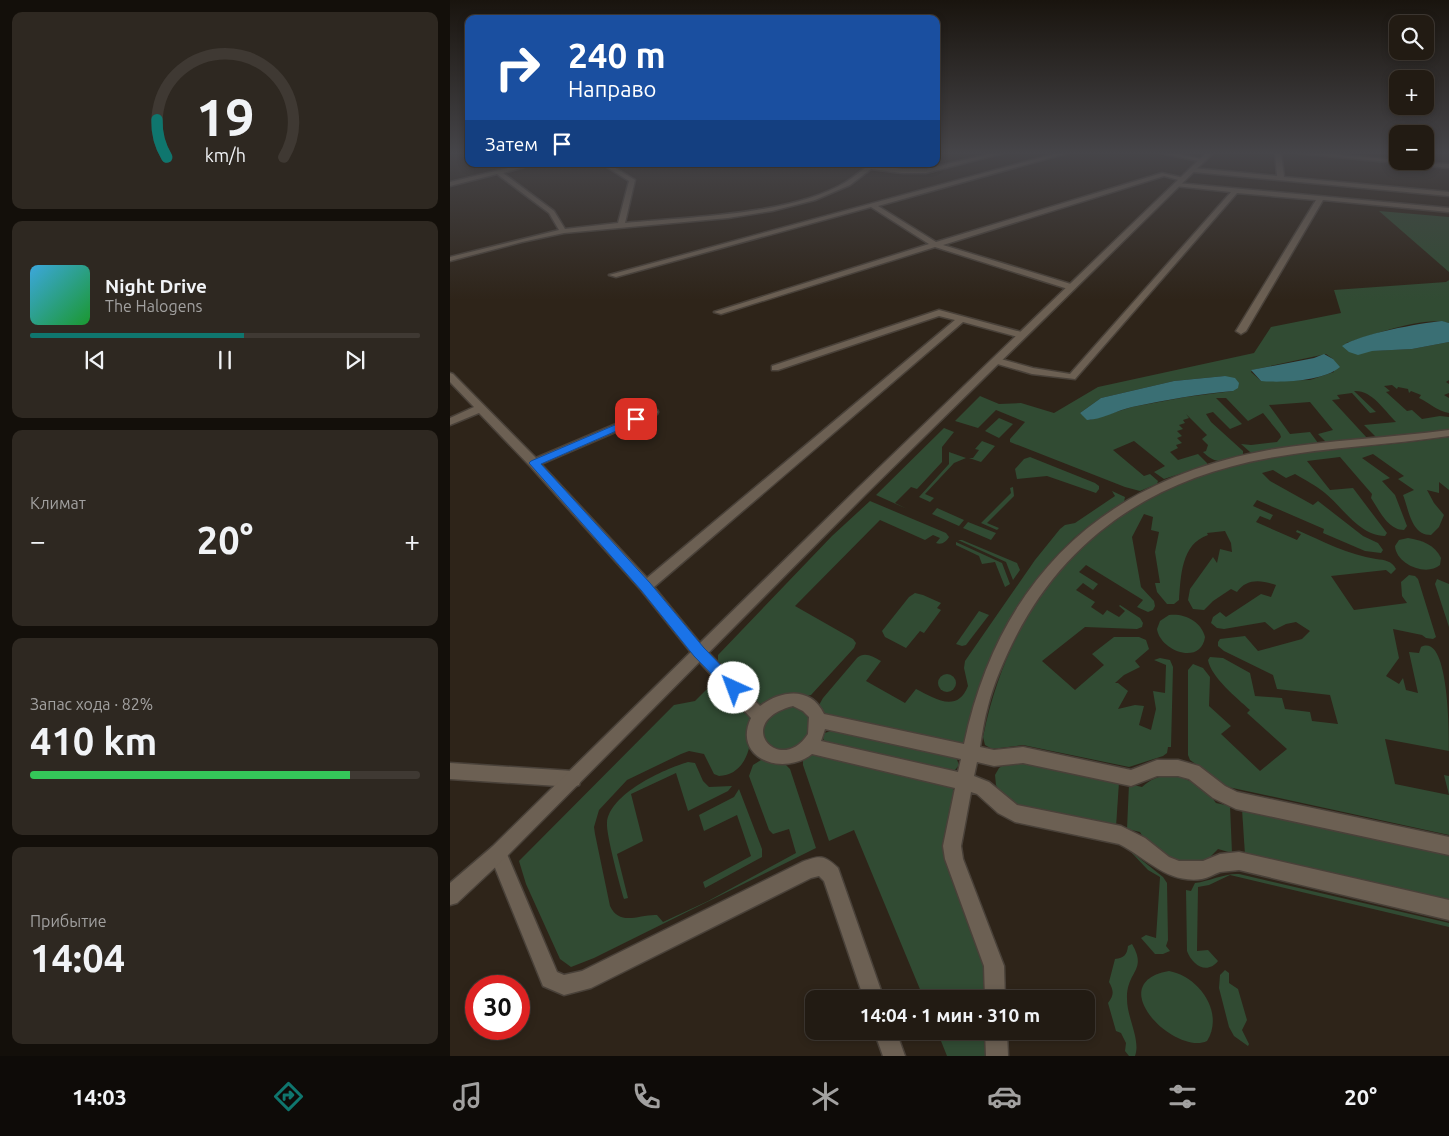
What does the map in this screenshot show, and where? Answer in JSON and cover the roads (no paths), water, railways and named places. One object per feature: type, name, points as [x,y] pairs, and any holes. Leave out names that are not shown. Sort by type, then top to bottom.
[{"type":"street","points":[[538,201],[552,212],[563,231]]},
{"type":"street","points":[[621,225],[627,201]]},
{"type":"street","points":[[450,258],[563,231],[725,215],[802,201]]},
{"type":"street","points":[[613,274],[886,201]]},
{"type":"street","points":[[718,312],[1076,201]]},
{"type":"street","points":[[450,896],[574,779],[699,652],[1160,201]]},
{"type":"street","points":[[997,362],[1072,378],[1226,201]]},
{"type":"street","points":[[1241,331],[1319,201]]},
{"type":"street","points":[[1347,201],[1449,210]]},
{"type":"street","points":[[872,205],[935,245],[1071,287]]},
{"type":"street","points":[[775,368],[939,313],[1022,335]]},
{"type":"street","points":[[646,586],[961,319]]},
{"type":"street","points":[[450,376],[534,463],[646,586],[699,652],[760,716]]},
{"type":"street","points":[[450,422],[481,408]]},
{"type":"street","points":[[534,463],[653,412]]},
{"type":"street","points":[[995,990],[994,966],[991,956],[952,854],[954,834],[980,705],[987,683],[1012,627],[1032,595],[1053,568],[1078,541],[1101,521],[1135,499],[1165,484],[1232,461],[1294,450],[1449,433]]},
{"type":"street","points":[[793,699],[810,705],[818,720],[817,733],[809,746],[800,753],[790,757],[779,758],[769,756],[760,750],[756,743],[755,725],[760,716],[774,703],[793,699]]},
{"type":"street","points":[[818,720],[994,758],[1023,755],[1131,778],[1157,768],[1178,768],[1193,772],[1219,792],[1236,800],[1449,846]]},
{"type":"street","points":[[809,746],[965,782],[983,788],[1002,806],[1015,813],[1130,839],[1162,863],[1179,870],[1203,870],[1220,863],[1239,861],[1449,910]]},
{"type":"street","points":[[450,771],[574,779]]},
{"type":"street","points":[[498,852],[550,979],[564,986],[584,981],[809,869],[822,866],[831,875],[871,990]]},
{"type":"street","points":[[888,1040],[894,1056]]},
{"type":"street","points":[[996,1040],[997,1056]]},
{"type":"water","points":[[1442,321],[1449,323],[1449,342],[1412,349],[1372,351],[1358,355],[1349,352],[1342,346],[1376,333]]},
{"type":"water","points":[[1324,354],[1333,359],[1340,367],[1333,372],[1314,378],[1280,382],[1261,381],[1251,370],[1314,358]]},
{"type":"water","points":[[1225,376],[1235,378],[1239,383],[1238,388],[1233,391],[1182,397],[1132,407],[1092,420],[1087,420],[1080,413],[1101,398],[1174,381]]}]
